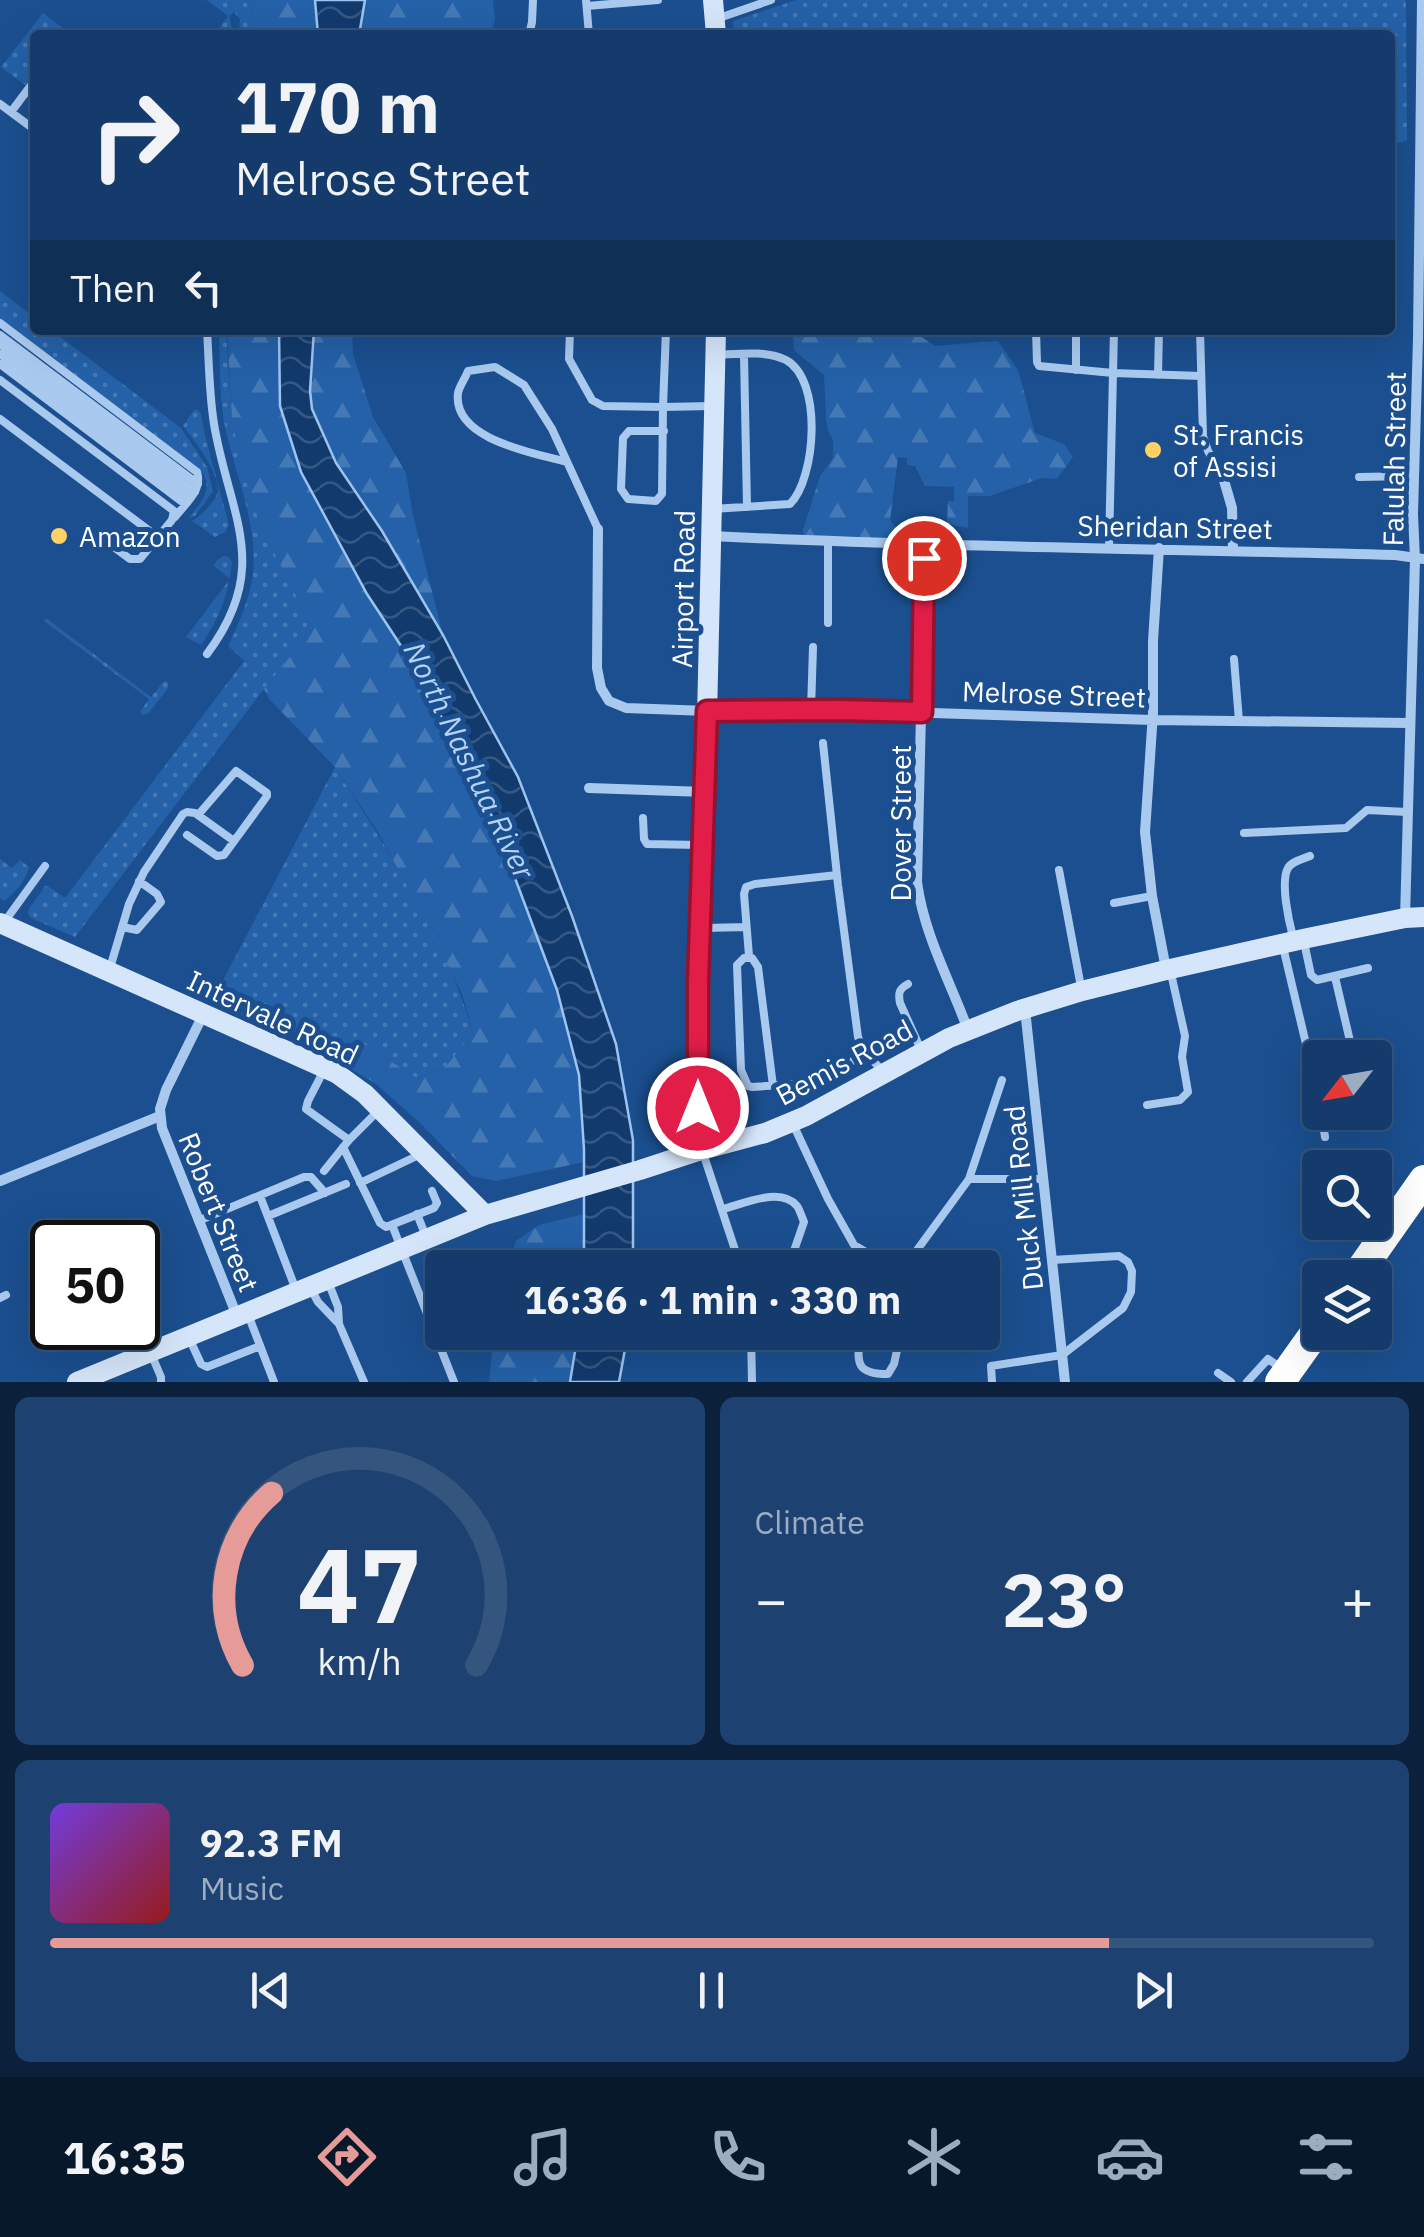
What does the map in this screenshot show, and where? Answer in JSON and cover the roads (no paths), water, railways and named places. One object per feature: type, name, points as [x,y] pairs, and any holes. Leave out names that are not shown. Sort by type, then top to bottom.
[{"type":"highway","points":[[1368,1260],[1424,1180]]},
{"type":"highway","points":[[1284,1377],[1303,1350]]},
{"type":"main road","name":"Airport Road","points":[[701,1150],[701,928],[716,335]]},
{"type":"main road","name":"Bemis Road","points":[[76,1382],[103,1377],[150,1352],[485,1215],[766,1134],[922,1052],[1026,1009],[1168,970],[1414,918]]},
{"type":"main road","name":"Intervale Road","points":[[1,923],[350,1081],[485,1215]]},
{"type":"street","name":"Falulah Street","points":[[1414,918],[1407,812],[1420,559],[1413,514],[1421,338],[1422,0]]},
{"type":"street","points":[[1223,477],[1232,508],[1233,551]]},
{"type":"street","name":"Melrose Street","points":[[598,530],[598,674],[610,701],[626,708],[1153,720],[1409,717],[1424,711]]},
{"type":"street","name":"Sheridan Street","points":[[712,536],[925,546],[1395,555],[1420,559]]},
{"type":"street","name":"Dover Street","points":[[925,546],[917,882],[931,939],[969,1031]]},
{"type":"street","points":[[1159,548],[1146,820],[1152,896],[1168,970]]},
{"type":"street","points":[[590,788],[706,792]]},
{"type":"street","name":"Duck Mill Road","points":[[1026,1009],[1065,1382]]},
{"type":"street","name":"Robert Street","points":[[204,1014],[166,1090],[160,1116],[198,1221],[242,1314]]},
{"type":"street","points":[[0,1181],[160,1116]]},
{"type":"lane","points":[[530,30],[533,0]]},
{"type":"lane","points":[[589,30],[586,3],[658,0]]},
{"type":"lane","points":[[736,0],[740,11]]},
{"type":"lane","points":[[715,18],[771,0]]},
{"type":"lane","points":[[11,112],[30,87]]},
{"type":"lane","points":[[0,104],[30,126]]},
{"type":"lane","points":[[0,323],[198,475],[192,494],[144,557],[130,559],[112,545]]},
{"type":"lane","points":[[0,334],[192,494]]},
{"type":"lane","points":[[207,335],[214,424],[239,520],[243,564],[232,610],[207,654]]},
{"type":"lane","points":[[570,335],[569,360],[592,400],[603,406],[714,406]]},
{"type":"lane","points":[[664,431],[629,431],[623,438],[622,489],[628,499],[656,501],[662,494],[664,431],[666,335]]},
{"type":"lane","points":[[1036,335],[1039,366],[1201,376]]},
{"type":"lane","points":[[1076,335],[1076,370]]},
{"type":"lane","points":[[1109,547],[1114,335]]},
{"type":"lane","points":[[1158,374],[1159,335]]},
{"type":"lane","points":[[1200,335],[1202,436],[1223,477]]},
{"type":"lane","points":[[0,344],[192,494]]},
{"type":"lane","points":[[0,354],[192,494]]},
{"type":"lane","points":[[744,354],[747,507]]},
{"type":"lane","points":[[712,509],[783,505],[794,500],[808,465],[811,432],[808,392],[798,369],[777,357],[716,355]]},
{"type":"lane","points":[[0,364],[192,494]]},
{"type":"lane","points":[[567,462],[492,442],[462,417],[458,394],[468,371],[496,367],[524,386],[552,429],[598,530]]},
{"type":"lane","points":[[0,380],[170,508],[175,517]]},
{"type":"lane","points":[[0,419],[159,538]]},
{"type":"lane","points":[[1359,477],[1414,476]]},
{"type":"lane","points":[[828,541],[828,623]]},
{"type":"lane","points":[[811,710],[813,647]]},
{"type":"lane","points":[[1234,659],[1239,720]]},
{"type":"lane","points":[[823,744],[858,1036],[866,1054],[884,1073]]},
{"type":"lane","points":[[188,836],[218,856],[224,855],[267,796],[239,772],[232,773],[198,815]]},
{"type":"lane","points":[[1244,834],[1346,828],[1367,810],[1407,812]]},
{"type":"lane","points":[[108,972],[139,882],[183,814],[190,811],[198,815],[234,842]]},
{"type":"lane","points":[[643,818],[648,844],[704,845]]},
{"type":"lane","points":[[1310,856],[1292,864],[1286,874],[1287,912],[1310,1040]]},
{"type":"lane","points":[[1,923],[45,866]]},
{"type":"lane","points":[[1059,870],[1082,992]]},
{"type":"lane","points":[[773,1086],[758,967],[749,956],[744,894],[749,885],[837,875]]},
{"type":"lane","points":[[122,927],[133,931],[140,928],[161,902],[158,894],[139,882]]},
{"type":"lane","points":[[1114,903],[1152,896]]},
{"type":"lane","points":[[701,928],[746,927]]},
{"type":"lane","points":[[1293,941],[1317,980],[1368,968]]},
{"type":"lane","points":[[749,956],[738,965],[742,1070],[748,1086],[810,1082],[866,1054]]},
{"type":"lane","points":[[1147,1104],[1180,1100],[1188,1092],[1182,1058],[1185,1036],[1168,970]]},
{"type":"lane","points":[[1334,977],[1350,1040]]},
{"type":"lane","points":[[908,984],[898,994],[922,1052]]},
{"type":"lane","points":[[325,1068],[306,1110],[346,1143],[380,1222],[386,1227],[436,1206],[432,1190]]},
{"type":"lane","points":[[918,1250],[969,1179],[1002,1080]]},
{"type":"lane","points":[[324,1171],[380,1109]]},
{"type":"lane","points":[[792,1122],[828,1199],[854,1245],[863,1250]]},
{"type":"lane","points":[[1324,1130],[1325,1137]]},
{"type":"lane","points":[[701,1150],[736,1250]]},
{"type":"lane","points":[[360,1182],[425,1152]]},
{"type":"lane","points":[[198,1221],[308,1176],[326,1193]]},
{"type":"lane","points":[[969,1179],[1044,1179]]},
{"type":"lane","points":[[268,1216],[346,1184]]},
{"type":"lane","points":[[260,1196],[318,1302],[339,1324]]},
{"type":"lane","points":[[723,1209],[771,1197],[786,1198],[798,1207],[804,1222],[794,1250]]},
{"type":"lane","points":[[418,1214],[427,1239]]},
{"type":"lane","points":[[392,1225],[454,1382]]},
{"type":"lane","points":[[992,1382],[991,1366],[1062,1355],[1123,1308],[1132,1292],[1132,1270],[1119,1256],[1052,1260]]},
{"type":"lane","points":[[311,1286],[338,1307],[339,1324],[364,1382]]},
{"type":"lane","points":[[242,1314],[274,1382]]},
{"type":"lane","points":[[189,1336],[201,1364],[207,1368],[260,1346]]},
{"type":"lane","points":[[752,1350],[755,1381]]},
{"type":"lane","points":[[859,1350],[858,1364],[862,1370],[888,1374],[897,1350]]},
{"type":"lane","points":[[150,1352],[162,1378],[160,1382]]},
{"type":"lane","points":[[1247,1382],[1268,1359],[1274,1360],[1284,1377]]},
{"type":"lane","points":[[1218,1373],[1231,1382]]},
{"type":"water","points":[[315,0],[365,0],[360,30],[318,30]]},
{"type":"water","name":"North Nashua River","points":[[279,335],[314,335],[312,409],[336,463],[382,531],[443,635],[518,777],[572,916],[616,1044],[633,1140],[633,1250],[584,1250],[579,1075],[557,990],[482,790],[301,472],[280,406]]},
{"type":"water","points":[[575,1350],[625,1350],[619,1382],[570,1382]]},
{"type":"place","name":"St. Francis of Assisi","points":[[1153,450]]},
{"type":"place","name":"Amazon","points":[[59,536]]}]
